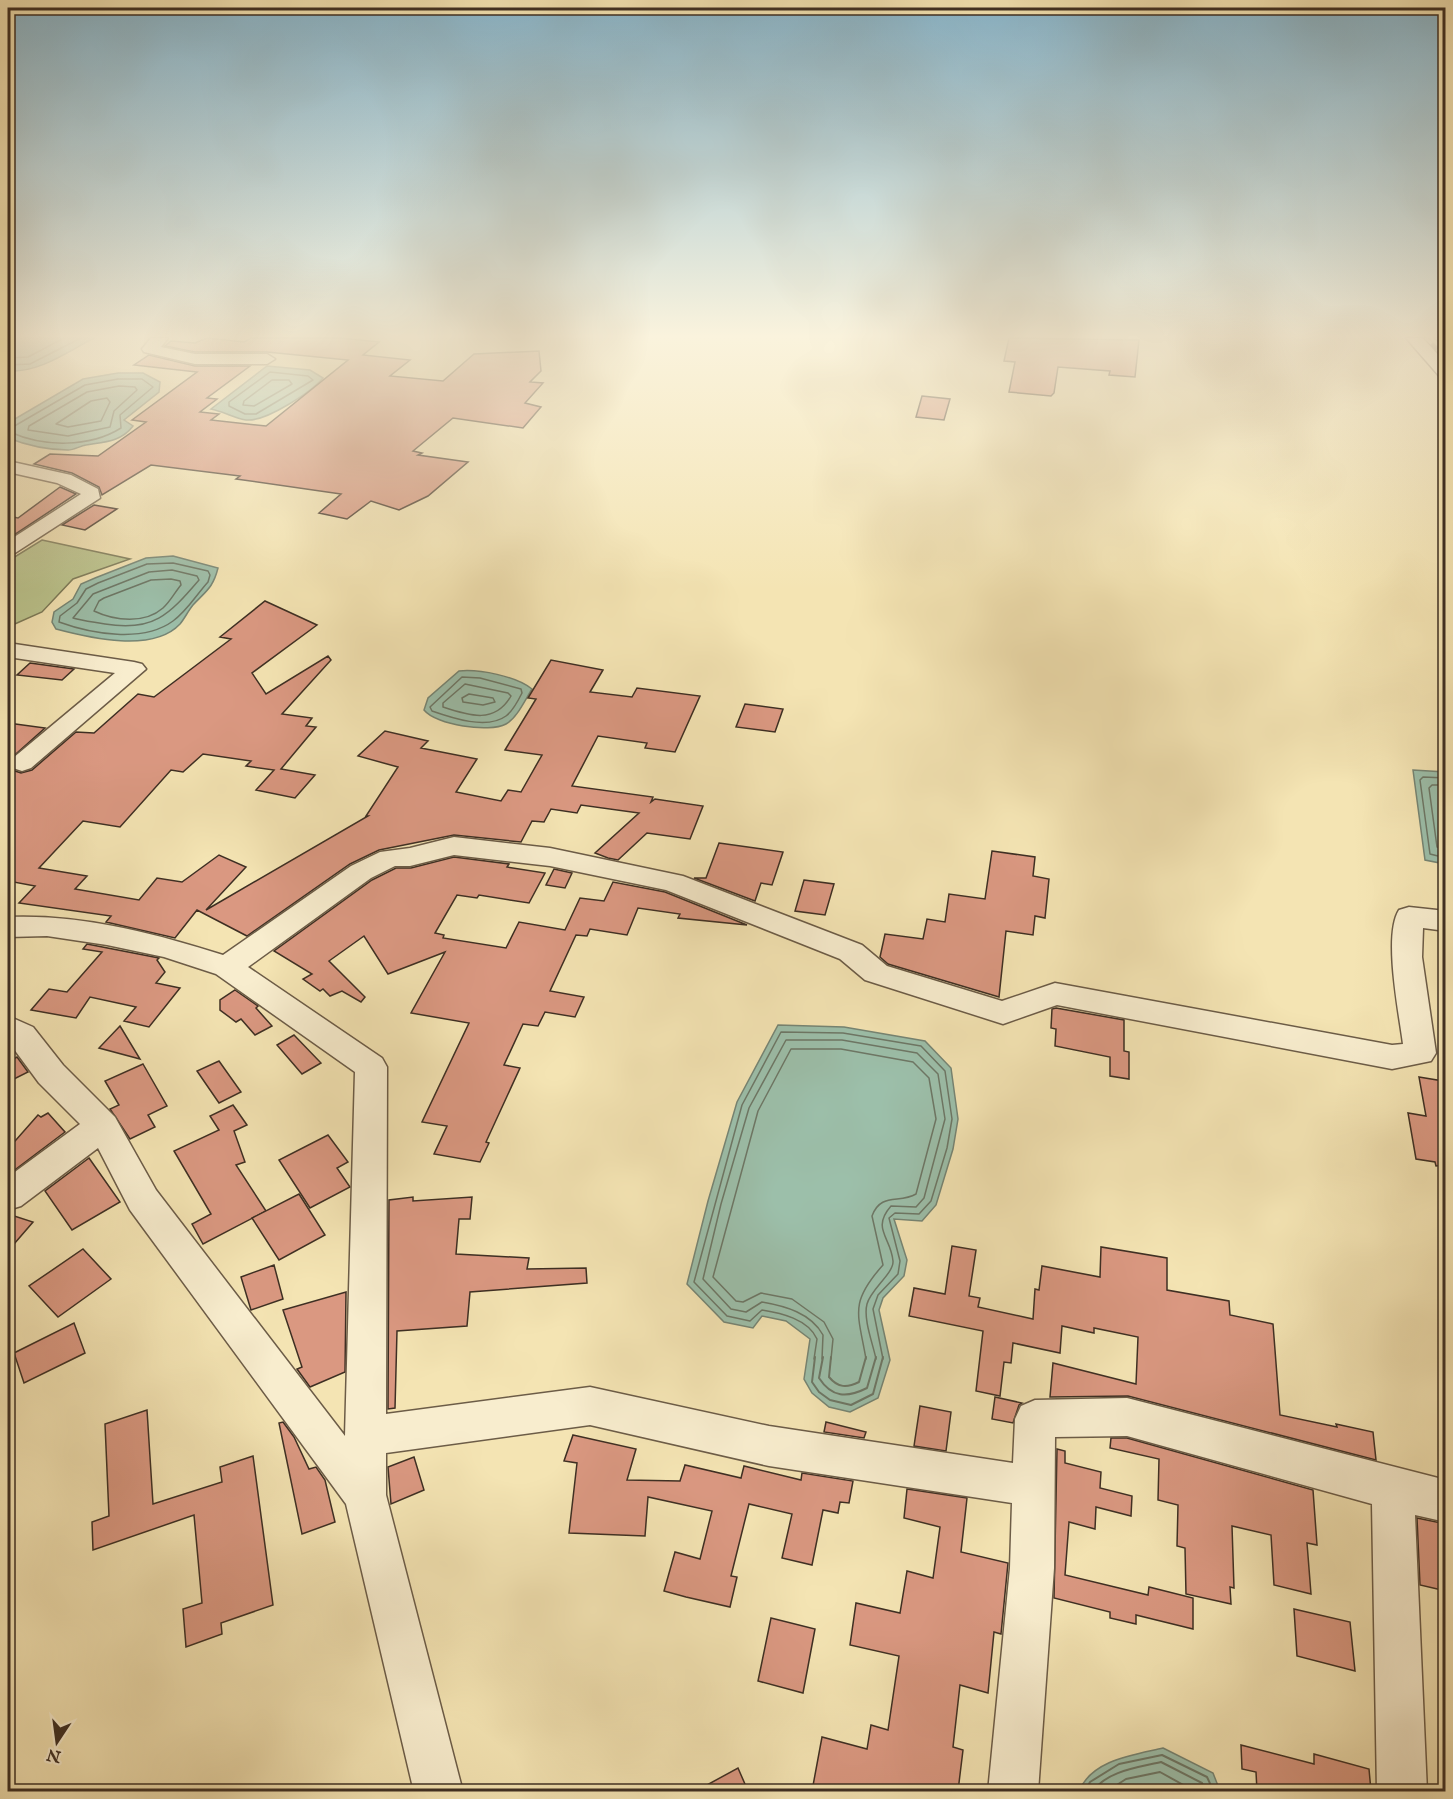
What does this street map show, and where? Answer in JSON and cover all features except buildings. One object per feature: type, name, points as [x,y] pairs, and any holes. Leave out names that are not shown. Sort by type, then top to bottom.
[{"type":"street","points":[[8,467],[66,480],[87,488],[91,493],[90,498],[8,549]]},
{"type":"street","points":[[8,650],[134,669],[22,763]]},
{"type":"street","points":[[227,967],[361,872],[390,858],[411,857],[454,846],[550,857],[673,882],[851,952],[876,973],[1003,1012],[1055,994],[1392,1057],[1420,1053],[1407,957],[1409,917],[1446,921]]},
{"type":"street","points":[[8,927],[47,926],[107,935],[168,948],[227,967],[371,1067],[365,1495],[439,1791]]},
{"type":"street","points":[[12,1034],[103,1126],[143,1200],[365,1495]]},
{"type":"street","points":[[8,1196],[103,1126]]},
{"type":"street","points":[[366,1436],[590,1406],[769,1446],[1032,1486]]},
{"type":"street","points":[[1013,1791],[1032,1568],[1035,1419],[1127,1417],[1393,1489],[1446,1501]]},
{"type":"street","points":[[1393,1489],[1402,1791]]},
{"type":"green space","points":[[42,540],[130,559],[73,579],[42,612],[8,627],[8,561]]},
{"type":"water","points":[[127,422],[133,426],[123,435],[112,440],[68,450],[37,447],[8,438],[8,423]]},
{"type":"water","points":[[173,556],[218,568],[208,589],[180,624],[168,633],[138,641],[121,641],[56,629],[52,622],[54,612],[73,599],[81,584],[146,558]]},
{"type":"water","points":[[459,671],[497,674],[517,680],[532,689],[510,721],[498,727],[463,726],[439,720],[424,710],[428,698]]},
{"type":"water","points":[[1413,770],[1445,772],[1445,864],[1425,860]]},
{"type":"water","points":[[778,1025],[844,1027],[925,1041],[951,1068],[958,1119],[953,1149],[936,1205],[922,1221],[894,1219],[907,1260],[904,1276],[883,1298],[879,1310],[890,1360],[878,1398],[850,1412],[829,1407],[812,1393],[804,1379],[810,1339],[786,1321],[762,1316],[753,1328],[724,1322],[687,1284],[737,1102]]},
{"type":"water","points":[[1163,1748],[1213,1773],[1220,1791],[1079,1791],[1093,1772],[1103,1766],[1115,1760]]}]
